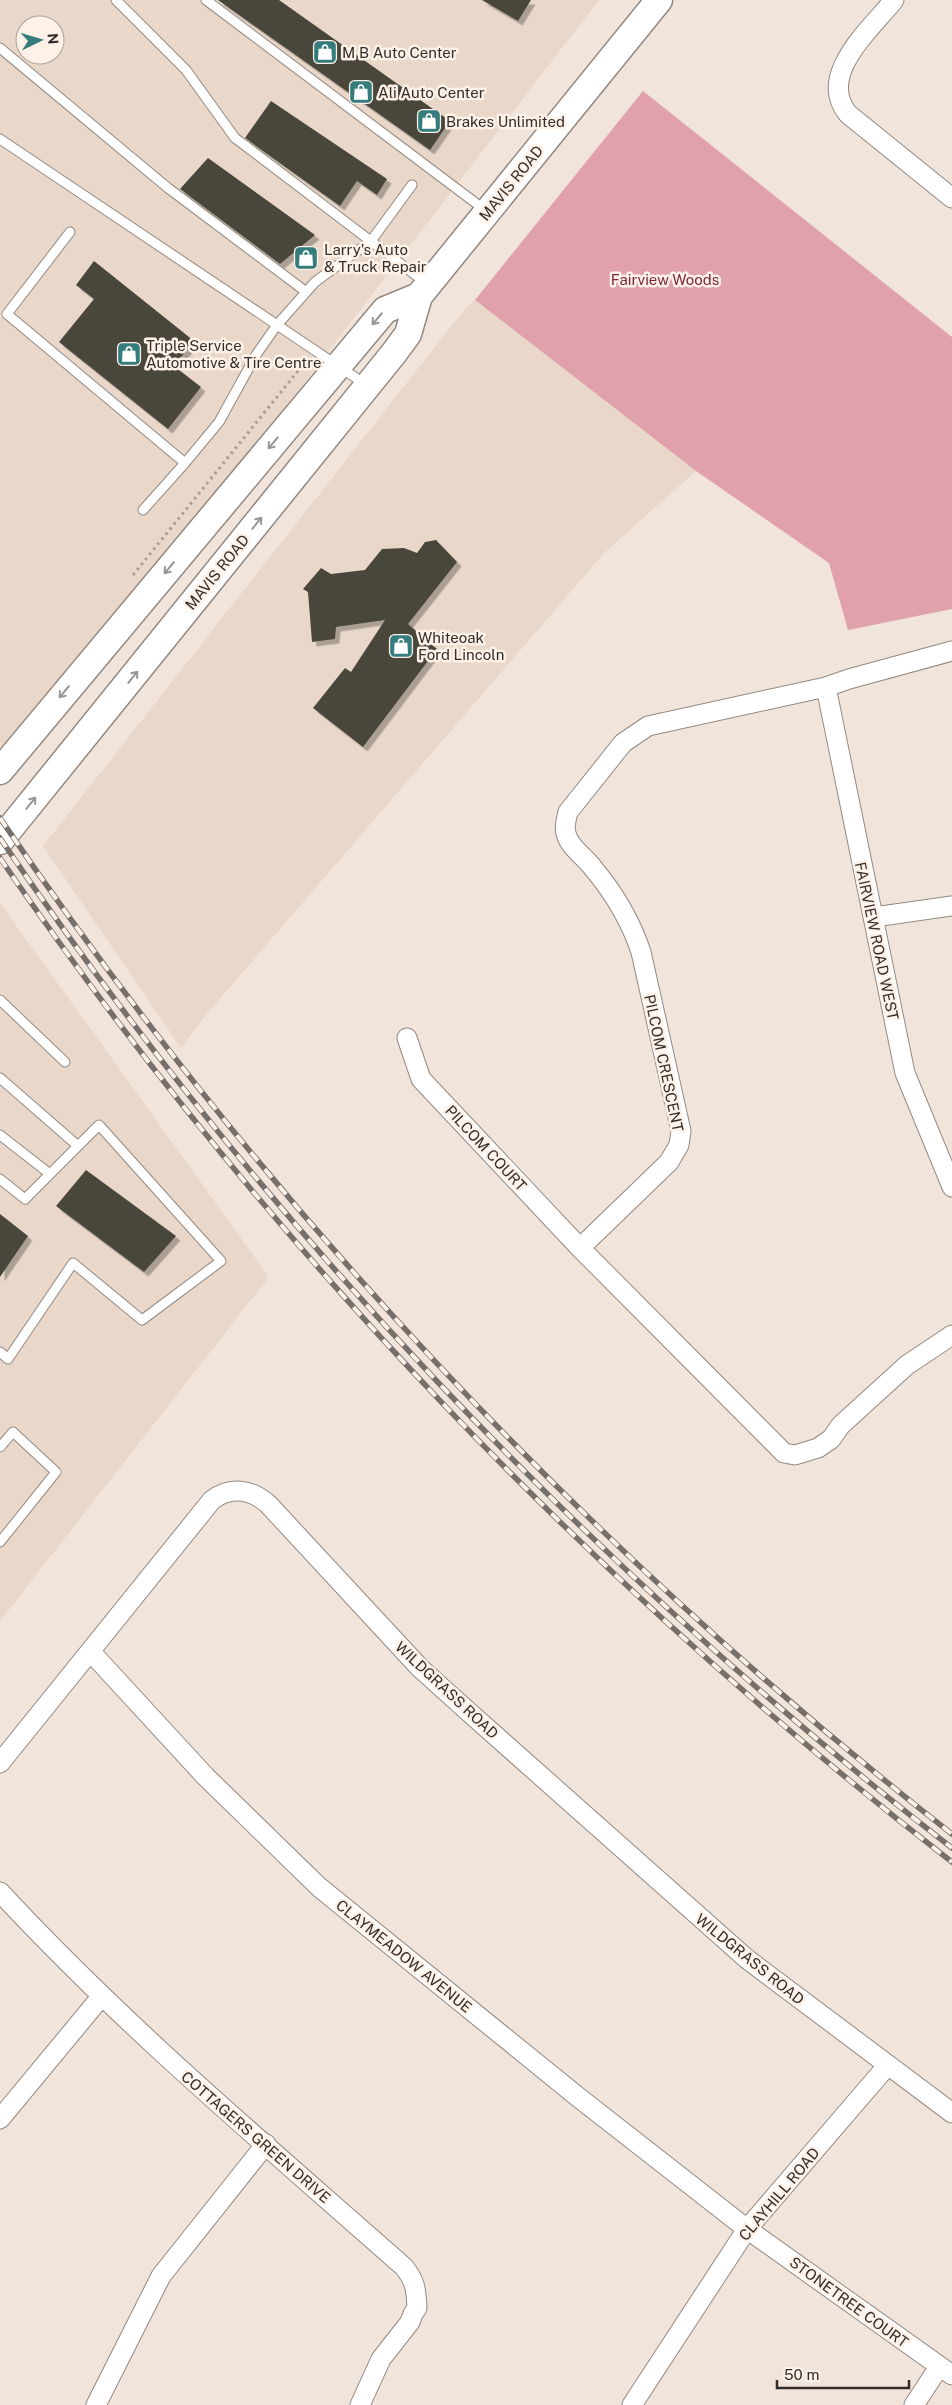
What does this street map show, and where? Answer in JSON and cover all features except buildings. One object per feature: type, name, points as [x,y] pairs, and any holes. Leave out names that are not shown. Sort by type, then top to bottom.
[{"type":"main road","name":"MAVIS ROAD","points":[[0,841],[408,334],[424,290],[659,0]]},
{"type":"main road","name":"MAVIS ROAD","points":[[0,771],[384,310],[424,290]]},
{"type":"street","points":[[894,0],[846,58],[838,83],[839,99],[848,114],[952,198]]},
{"type":"street","name":"PILCOM CRESCENT","points":[[580,1248],[669,1162],[679,1145],[681,1131],[641,952],[634,931],[592,867],[576,852],[567,838],[564,826],[568,812],[623,743],[648,726],[826,687],[952,651]]},
{"type":"street","name":"FAIRVIEW ROAD WEST","points":[[826,687],[905,1073],[952,1187]]},
{"type":"street","points":[[874,917],[952,906]]},
{"type":"street","name":"PILCOM COURT","points":[[407,1038],[421,1079],[580,1248]]},
{"type":"street","points":[[580,1248],[784,1453],[795,1455],[818,1448],[831,1440],[841,1425],[906,1365],[952,1335]]},
{"type":"street","name":"WILDGRASS ROAD","points":[[0,1763],[212,1500],[219,1494],[230,1491],[238,1490],[254,1494],[268,1504],[420,1668],[747,1959],[952,2113]]},
{"type":"street","name":"CLAYMEADOW AVENUE","points":[[90,1652],[211,1782],[319,1887],[578,2097],[747,2229]]},
{"type":"street","name":"COTTAGERS GREEN DRIVE","points":[[0,1892],[102,1997],[167,2059],[404,2267],[416,2285],[418,2308],[410,2322],[381,2359],[360,2405]]},
{"type":"street","points":[[0,2119],[102,1997]]},
{"type":"street","name":"CLAYHILL ROAD","points":[[632,2405],[747,2229],[887,2066]]},
{"type":"street","points":[[96,2405],[161,2276],[266,2144]]},
{"type":"street","name":"STONETREE COURT","points":[[747,2229],[946,2371]]},
{"type":"street","points":[[914,2405],[946,2371]]},
{"type":"lane","points":[[116,0],[186,70],[235,138],[371,241],[424,290]]},
{"type":"lane","points":[[206,0],[487,212]]},
{"type":"lane","points":[[0,48],[168,188],[305,291]]},
{"type":"lane","points":[[0,138],[339,365],[367,386]]},
{"type":"lane","points":[[143,510],[219,422],[256,356],[277,325],[305,291],[371,241],[412,185]]},
{"type":"lane","points":[[70,232],[7,314],[185,463]]},
{"type":"lane","points":[[0,1000],[65,1062]]},
{"type":"lane","points":[[0,1078],[78,1146]]},
{"type":"lane","points":[[0,1179],[25,1199],[99,1125],[221,1261],[142,1320],[73,1263],[8,1359],[0,1352]]},
{"type":"lane","points":[[0,1135],[50,1174]]},
{"type":"lane","points":[[0,1542],[56,1472],[13,1432],[1,1442]]},
{"type":"path","points":[[129,580],[302,366]]},
{"type":"shaded area","points":[[0,0],[599,0],[11,763],[0,746]]},
{"type":"shaded area","points":[[475,300],[696,471],[604,553],[205,1016],[181,1048],[43,846],[464,310]]},
{"type":"shaded area","points":[[0,903],[269,1277],[0,1621]]},
{"type":"green space","name":"Fairview Woods","points":[[643,91],[952,337],[952,609],[848,630],[829,563],[696,471],[475,300]]},
{"type":"railway","points":[[0,818],[101,961],[208,1099],[320,1233],[437,1363],[559,1488],[685,1608],[816,1724],[952,1834]]},
{"type":"railway","points":[[0,838],[101,980],[207,1118],[319,1251],[436,1380],[558,1505],[685,1624],[817,1739],[952,1848]]},
{"type":"railway","points":[[0,858],[101,999],[207,1136],[319,1269],[437,1397],[559,1521],[686,1639],[817,1753],[952,1862]]},
{"type":"place","name":"M B Auto Center","points":[[325,52]]},
{"type":"place","name":"Ali Auto Center","points":[[361,92]]},
{"type":"place","name":"Brakes Unlimited","points":[[429,121]]},
{"type":"place","name":"Larry's Auto & Truck Repair","points":[[306,258]]},
{"type":"place","name":"Triple Service Automotive & Tire Centre","points":[[129,354]]},
{"type":"place","name":"Whiteoak Ford Lincoln","points":[[401,646]]}]
